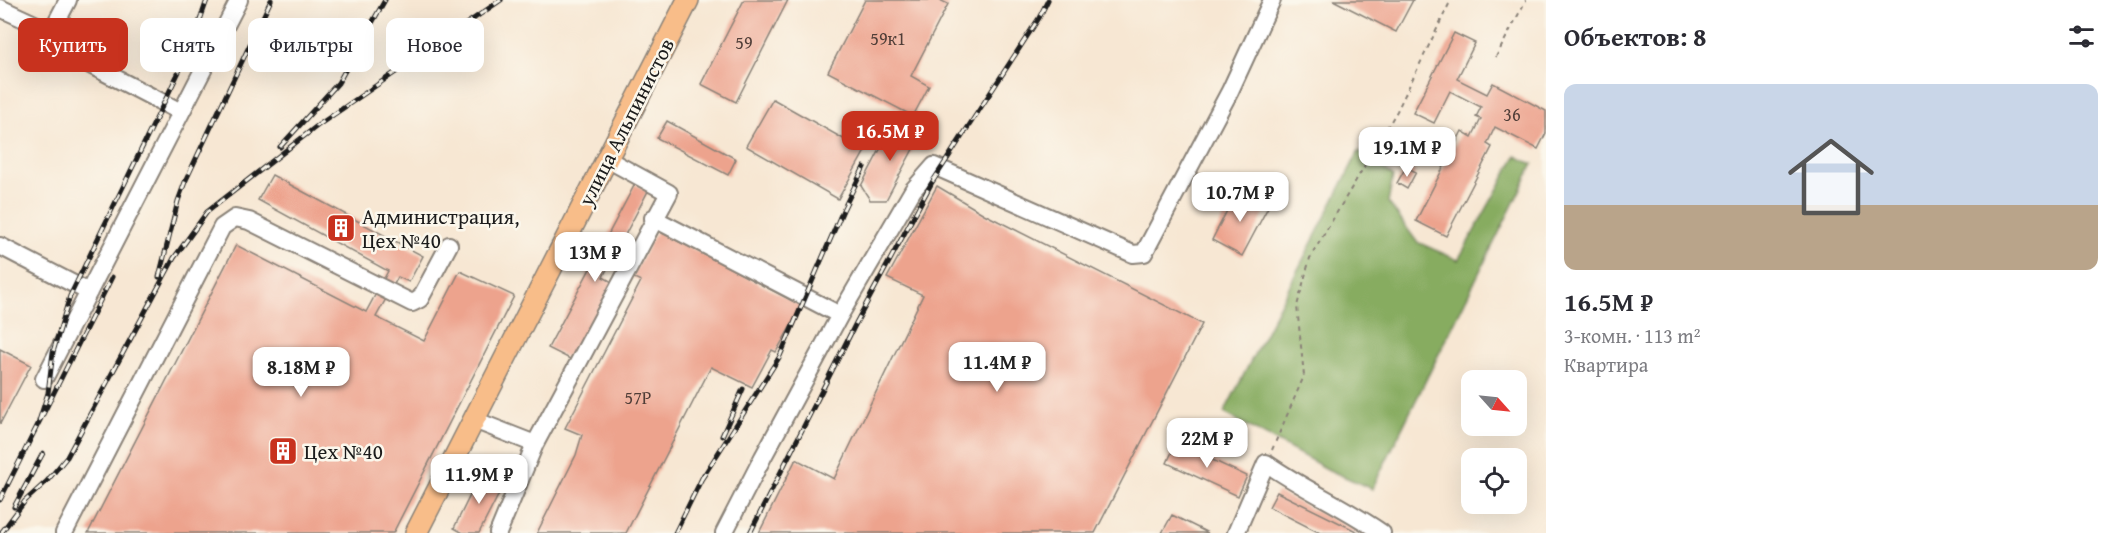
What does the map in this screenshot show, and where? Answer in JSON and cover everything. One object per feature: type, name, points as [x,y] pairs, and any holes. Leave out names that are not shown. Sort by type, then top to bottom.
[{"type":"main road","name":"улица Альпинистов","points":[[417,533],[688,0]]},
{"type":"lane","points":[[59,18],[68,0]]},
{"type":"lane","points":[[44,379],[239,0]]},
{"type":"lane","points":[[724,533],[840,315],[913,190],[934,165],[1133,254],[1144,252],[1230,91],[1272,0]]},
{"type":"lane","points":[[0,8],[22,18]]},
{"type":"lane","points":[[103,72],[181,112]]},
{"type":"lane","points":[[498,533],[535,444],[653,218],[669,193],[607,159]]},
{"type":"lane","points":[[64,533],[222,227],[235,218],[249,221],[411,303],[420,299],[449,244]]},
{"type":"lane","points":[[653,218],[840,315]]},
{"type":"lane","points":[[0,246],[89,292]]},
{"type":"lane","points":[[474,420],[535,444]]},
{"type":"lane","points":[[1236,533],[1266,463],[1383,533]]},
{"type":"path","points":[[1266,463],[1304,376],[1298,306],[1310,258],[1397,111],[1450,0]]},
{"type":"path","points":[[1496,57],[1526,0]]},
{"type":"green space","points":[[1359,151],[1393,176],[1388,202],[1417,242],[1458,260],[1516,156],[1533,164],[1372,489],[1329,470],[1224,413]]},
{"type":"building","points":[[744,0],[788,0],[736,102],[701,84]]},
{"type":"building","points":[[865,0],[940,0],[948,4],[911,76],[929,86],[913,116],[828,72]]},
{"type":"building","points":[[1333,0],[1413,0],[1396,32]]},
{"type":"building","points":[[1454,33],[1475,43],[1457,79],[1487,94],[1493,83],[1546,111],[1546,133],[1538,149],[1495,127],[1487,144],[1492,147],[1446,236],[1416,221],[1462,131],[1472,137],[1481,119],[1476,117],[1481,107],[1450,91],[1434,123],[1413,113]]},
{"type":"building","points":[[773,99],[865,151],[838,199],[746,146]]},
{"type":"building","points":[[667,121],[736,159],[728,175],[657,138]]},
{"type":"building","points":[[895,121],[921,134],[886,200],[870,200],[861,186]]},
{"type":"building","points":[[1406,167],[1416,172],[1407,189],[1397,183]]},
{"type":"building","name":"Цех №40","points":[[272,175],[423,256],[409,282],[398,277],[376,317],[424,341],[460,271],[514,296],[393,533],[88,533],[236,245],[366,312],[388,271],[258,200]]},
{"type":"building","points":[[635,184],[648,191],[603,277],[614,283],[572,360],[548,348]]},
{"type":"building","points":[[937,186],[984,214],[1202,324],[1095,533],[759,533],[796,459],[834,479],[923,295],[887,278]]},
{"type":"building","points":[[1237,191],[1268,207],[1242,256],[1212,240]]},
{"type":"building","points":[[657,230],[802,306],[776,352],[772,350],[752,387],[711,367],[626,533],[537,533],[576,455],[582,435],[565,428],[641,281],[632,277]]},
{"type":"building","points":[[0,349],[31,365],[0,424]]},
{"type":"building","points":[[1176,443],[1247,476],[1238,496],[1167,463]]},
{"type":"building","points":[[481,473],[504,484],[479,533],[463,533],[454,528]]},
{"type":"building","points":[[1277,492],[1360,533],[1320,533],[1269,507]]},
{"type":"building","points":[[1172,515],[1208,533],[1162,533]]},
{"type":"railway","points":[[39,421],[48,393],[53,352],[70,296],[190,49],[207,0]]},
{"type":"railway","points":[[159,277],[185,182],[271,0]]},
{"type":"railway","points":[[280,147],[338,83],[385,0]]},
{"type":"railway","points":[[1,533],[25,501],[47,481],[67,457],[174,258],[207,212],[317,126],[501,0]]},
{"type":"railway","points":[[750,533],[856,323],[931,184],[1039,18],[1048,0]]},
{"type":"railway","points":[[701,480],[780,356],[864,167]]},
{"type":"railway","points":[[0,500],[112,277]]},
{"type":"railway","points":[[722,436],[743,389]]},
{"type":"railway","points":[[14,507],[43,453]]},
{"type":"railway","points":[[675,533],[704,474]]},
{"type":"place","name":"Администрация, Цех №40","points":[[341,228]]},
{"type":"place","name":"Цех №40","points":[[283,451]]}]
